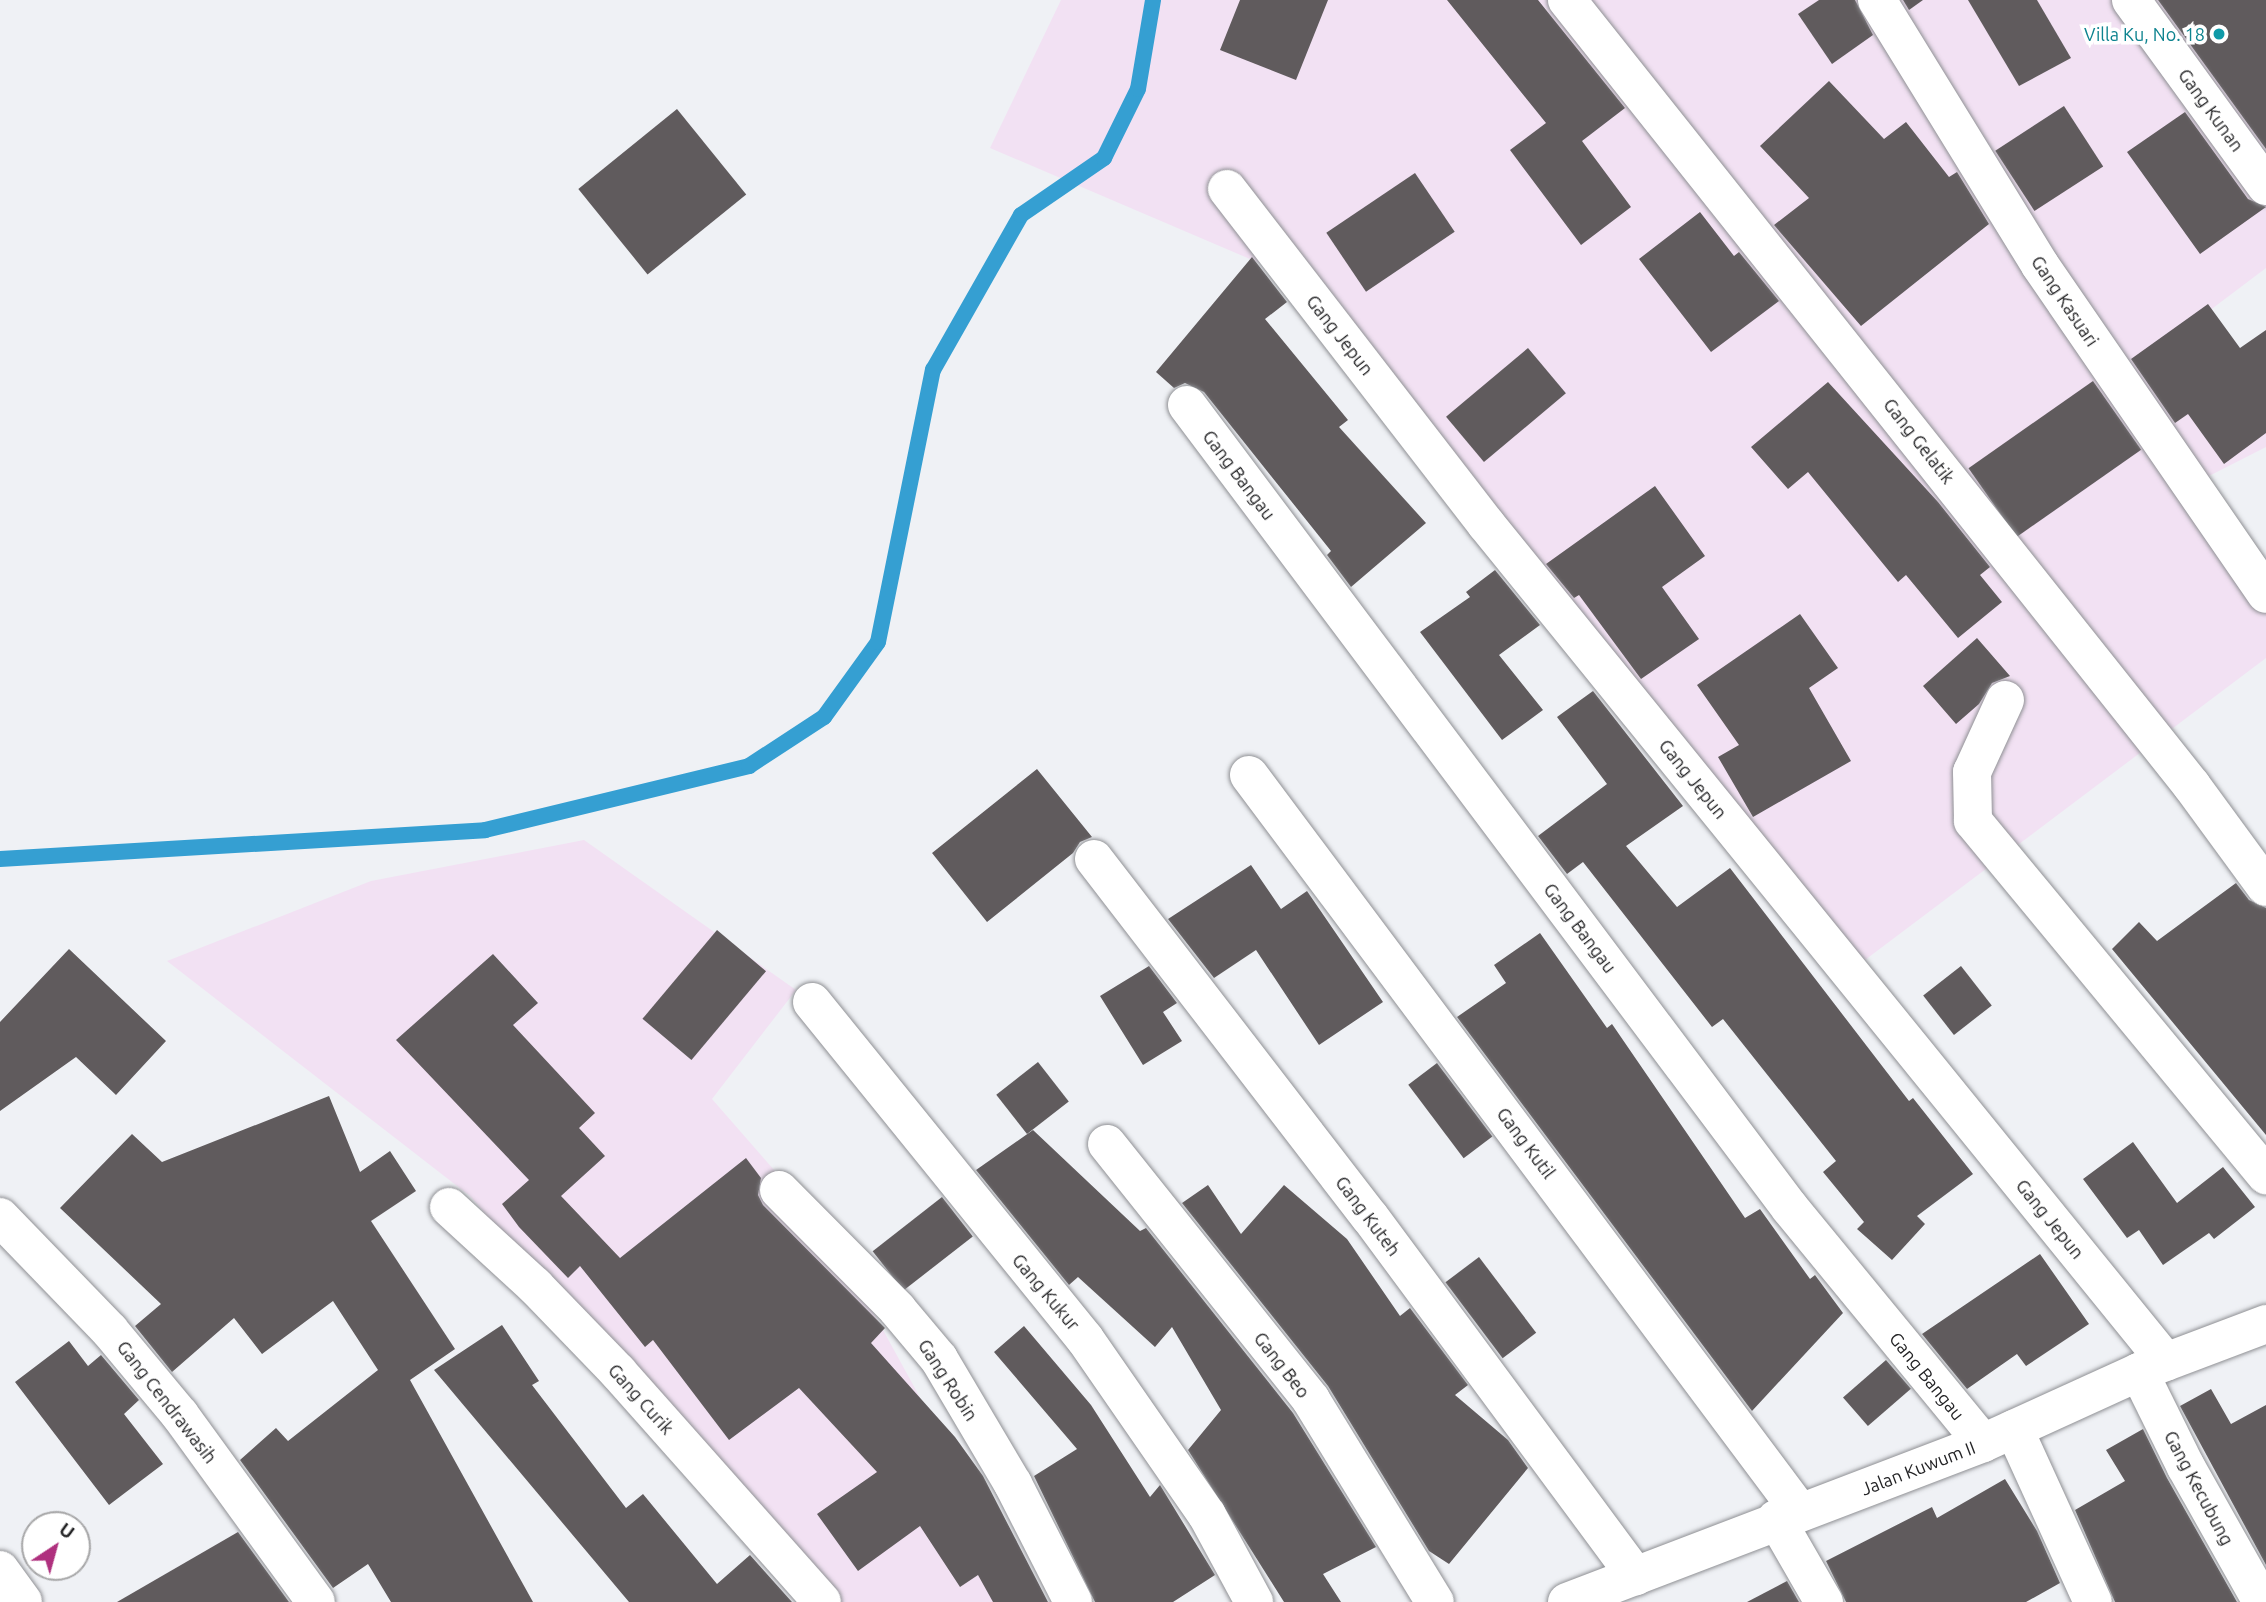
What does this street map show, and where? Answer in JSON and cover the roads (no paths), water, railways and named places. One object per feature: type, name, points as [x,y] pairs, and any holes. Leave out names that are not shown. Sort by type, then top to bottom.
[{"type":"street","name":"Gang Gelatik","points":[[1567,0],[2184,775],[2266,887]]},
{"type":"street","name":"Gang Kasuari","points":[[1877,0],[2040,265],[2266,593]]},
{"type":"street","name":"Gang Kunan","points":[[2131,0],[2266,186]]},
{"type":"street","name":"Gang Jepun","points":[[1227,190],[1486,524],[2153,1367]]},
{"type":"street","name":"Gang Bangau","points":[[1187,405],[1790,1208],[1998,1436],[2092,1602]]},
{"type":"street","points":[[2006,700],[1972,772],[1973,821],[2266,1175]]},
{"type":"street","name":"Gang Kutil","points":[[1249,775],[1788,1516],[1824,1602]]},
{"type":"street","name":"Gang Kuteh","points":[[1094,859],[1370,1217],[1636,1576]]},
{"type":"street","name":"Gang Kukur","points":[[812,1002],[1085,1339],[1207,1515],[1254,1602]]},
{"type":"street","name":"Gang Beo","points":[[1107,1143],[1311,1400],[1435,1602]]},
{"type":"street","name":"Gang Robin","points":[[779,1190],[897,1308],[939,1359],[1013,1484],[1073,1602]]},
{"type":"street","name":"Gang Curik","points":[[449,1207],[536,1286],[618,1372],[822,1602]]},
{"type":"street","name":"Gang Cendrawasih","points":[[0,1217],[110,1331],[171,1405],[316,1602]]},
{"type":"street","name":"Jalan Kuwum II","points":[[1591,1598],[1636,1576],[1998,1436],[2153,1367],[2266,1324]]},
{"type":"street","name":"Gang Kecubung","points":[[2153,1367],[2262,1602]]},
{"type":"street","points":[[0,1570],[23,1602]]},
{"type":"waterway","points":[[0,859],[485,830],[749,766],[824,717],[878,642],[933,370],[1021,215],[1104,158],[1138,89],[1153,0]]},
{"type":"place","name":"Villa Ku, No. 18","points":[[2219,34]]}]
